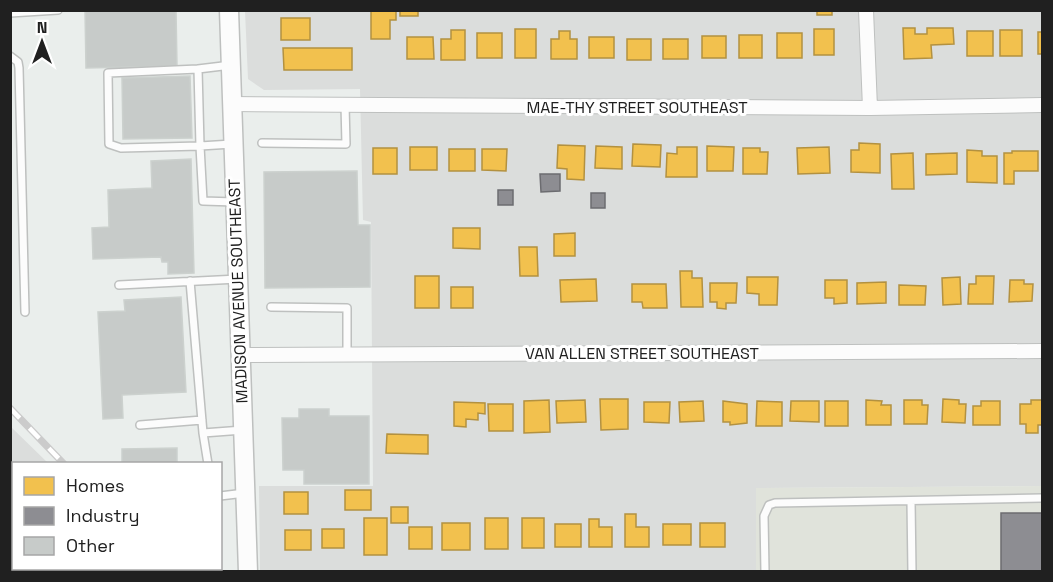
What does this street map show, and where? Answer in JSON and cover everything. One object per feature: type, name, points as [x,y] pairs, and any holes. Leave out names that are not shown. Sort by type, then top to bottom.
[{"type":"street","name":"MADISON AVENUE SOUTHEAST","points":[[229,10],[248,572]]},
{"type":"street","points":[[866,10],[870,108]]},
{"type":"street","name":"MAE-THY STREET SOUTHEAST","points":[[232,104],[870,108],[1042,105]]},
{"type":"street","name":"VAN ALLEN STREET SOUTHEAST","points":[[241,355],[1042,351]]},
{"type":"lane","points":[[10,14],[58,10]]},
{"type":"lane","points":[[10,56],[18,62],[19,68],[25,312]]},
{"type":"lane","points":[[231,65],[198,69],[108,73],[109,144],[121,148],[234,144]]},
{"type":"lane","points":[[198,69],[204,201],[235,202]]},
{"type":"lane","points":[[262,143],[346,144],[345,105]]},
{"type":"lane","points":[[119,285],[238,279]]},
{"type":"lane","points":[[190,282],[203,433],[208,462]]},
{"type":"lane","points":[[271,307],[347,308],[347,354]]},
{"type":"lane","points":[[140,424],[202,420]]},
{"type":"lane","points":[[203,433],[243,430]]},
{"type":"lane","points":[[222,496],[245,493]]},
{"type":"lane","points":[[765,572],[764,516],[769,505],[1042,498]]},
{"type":"lane","points":[[910,501],[912,572]]},
{"type":"shaded area","points":[[245,11],[1042,11],[1042,486],[756,488],[756,571],[260,570],[259,486],[373,486],[371,222],[363,220],[360,89],[264,90],[248,79]]},
{"type":"shaded area","points":[[10,426],[47,462],[12,462],[12,570],[117,570],[11,571]]},
{"type":"shaded area","points":[[1042,486],[1042,571],[756,571],[756,488]]},
{"type":"building: Homes","points":[[371,10],[396,10],[396,20],[390,20],[390,39],[371,39]]},
{"type":"building: Homes","points":[[400,10],[418,10],[418,16],[400,16]]},
{"type":"building: Homes","points":[[817,10],[832,10],[832,15],[817,15]]},
{"type":"building: Homes","points":[[281,18],[310,18],[310,40],[281,40]]},
{"type":"building: Homes","points":[[903,28],[915,28],[915,34],[927,34],[927,28],[953,28],[954,44],[931,45],[932,58],[904,59]]},
{"type":"building: Homes","points":[[515,29],[536,29],[536,58],[515,58]]},
{"type":"building: Homes","points":[[814,29],[834,29],[834,55],[814,55]]},
{"type":"building: Homes","points":[[451,30],[465,30],[465,60],[441,60],[441,39],[451,39]]},
{"type":"building: Homes","points":[[1000,30],[1022,30],[1022,56],[1000,56]]},
{"type":"building: Homes","points":[[559,31],[570,31],[570,39],[577,39],[577,59],[551,59],[551,39],[559,39]]},
{"type":"building: Homes","points":[[967,31],[993,31],[993,56],[967,56]]},
{"type":"building: Homes","points":[[1038,32],[1042,32],[1042,54],[1038,54]]},
{"type":"building: Homes","points":[[477,33],[502,33],[502,58],[477,58]]},
{"type":"building: Homes","points":[[777,33],[802,33],[802,58],[777,58]]},
{"type":"building: Homes","points":[[739,35],[762,35],[762,58],[739,58]]},
{"type":"building: Homes","points":[[702,36],[726,36],[726,58],[702,58]]},
{"type":"building: Homes","points":[[407,37],[433,37],[434,59],[407,59]]},
{"type":"building: Homes","points":[[589,37],[614,37],[614,58],[589,58]]},
{"type":"building: Homes","points":[[627,39],[651,39],[651,60],[627,60]]},
{"type":"building: Homes","points":[[663,39],[688,39],[688,59],[663,59]]},
{"type":"building: Homes","points":[[283,48],[352,48],[352,70],[284,70]]},
{"type":"building: Homes","points":[[859,143],[880,144],[880,173],[851,172],[851,150],[859,150]]},
{"type":"building: Homes","points":[[633,144],[661,145],[660,167],[632,166]]},
{"type":"building: Homes","points":[[558,145],[585,146],[584,180],[567,179],[567,169],[557,168]]},
{"type":"building: Homes","points":[[596,146],[622,147],[622,169],[595,168]]},
{"type":"building: Homes","points":[[707,146],[734,147],[733,171],[707,171]]},
{"type":"building: Homes","points":[[410,147],[437,147],[437,170],[410,170]]},
{"type":"building: Homes","points":[[677,147],[697,147],[697,177],[666,177],[667,153],[677,154]]},
{"type":"building: Homes","points":[[829,147],[830,173],[798,174],[797,148]]},
{"type":"building: Homes","points":[[373,148],[397,148],[397,174],[373,174]]},
{"type":"building: Homes","points":[[743,148],[760,148],[760,152],[768,152],[767,174],[743,174]]},
{"type":"building: Homes","points":[[449,149],[475,149],[475,171],[449,171]]},
{"type":"building: Homes","points":[[482,149],[507,149],[506,171],[482,170]]},
{"type":"building: Homes","points":[[967,150],[982,151],[982,156],[997,156],[997,183],[967,182]]},
{"type":"building: Homes","points":[[1012,151],[1038,151],[1038,171],[1014,171],[1014,184],[1004,184],[1004,153],[1012,153]]},
{"type":"building: Homes","points":[[913,153],[914,189],[892,189],[891,154]]},
{"type":"building: Homes","points":[[957,153],[957,174],[926,175],[926,154]]},
{"type":"building: Homes","points":[[453,228],[480,228],[480,249],[453,248]]},
{"type":"building: Homes","points":[[575,233],[575,256],[554,256],[554,234]]},
{"type":"building: Homes","points":[[519,247],[537,247],[538,276],[520,276]]},
{"type":"building: Homes","points":[[680,271],[692,271],[692,278],[702,278],[703,307],[681,307]]},
{"type":"building: Homes","points":[[415,276],[439,276],[439,308],[415,308]]},
{"type":"building: Homes","points":[[976,276],[994,276],[993,304],[968,304],[969,284],[976,284]]},
{"type":"building: Homes","points":[[747,277],[778,277],[777,305],[759,305],[759,294],[747,293]]},
{"type":"building: Homes","points":[[960,277],[961,304],[943,305],[942,278]]},
{"type":"building: Homes","points":[[596,279],[597,301],[561,302],[560,280]]},
{"type":"building: Homes","points":[[825,280],[847,280],[847,303],[834,304],[834,298],[825,298]]},
{"type":"building: Homes","points":[[1010,280],[1024,280],[1024,284],[1033,284],[1032,301],[1009,302]]},
{"type":"building: Homes","points":[[886,282],[886,303],[857,304],[857,283]]},
{"type":"building: Homes","points":[[710,283],[737,283],[736,303],[726,303],[726,309],[717,308],[717,302],[710,302]]},
{"type":"building: Homes","points":[[632,284],[666,284],[667,308],[643,308],[642,302],[632,302]]},
{"type":"building: Homes","points":[[899,285],[926,286],[925,305],[899,305]]},
{"type":"building: Homes","points":[[451,287],[473,287],[473,308],[451,308]]},
{"type":"building: Homes","points":[[600,399],[628,399],[628,429],[601,430]]},
{"type":"building: Homes","points":[[943,399],[959,400],[959,404],[966,404],[965,423],[942,422]]},
{"type":"building: Homes","points":[[549,400],[550,432],[524,433],[524,401]]},
{"type":"building: Homes","points":[[585,400],[586,422],[557,423],[556,401]]},
{"type":"building: Homes","points":[[866,400],[882,401],[881,405],[891,405],[891,425],[866,425]]},
{"type":"building: Homes","points":[[904,400],[922,400],[922,405],[928,405],[927,424],[904,424]]},
{"type":"building: Homes","points":[[1031,400],[1042,400],[1042,425],[1038,425],[1038,433],[1026,433],[1026,424],[1020,424],[1020,404],[1031,404]]},
{"type":"building: Homes","points":[[703,401],[704,421],[680,422],[679,402]]},
{"type":"building: Homes","points":[[723,401],[747,404],[747,423],[730,425],[730,422],[723,422]]},
{"type":"building: Homes","points":[[757,401],[782,402],[782,426],[756,426]]},
{"type":"building: Homes","points":[[791,401],[819,401],[819,422],[790,421]]},
{"type":"building: Homes","points":[[825,401],[848,401],[848,426],[825,426]]},
{"type":"building: Homes","points":[[981,401],[1000,401],[1000,425],[973,425],[973,406],[981,406]]},
{"type":"building: Homes","points":[[454,402],[485,403],[485,414],[478,413],[478,420],[466,419],[466,427],[454,426]]},
{"type":"building: Homes","points":[[644,402],[670,402],[669,423],[644,422]]},
{"type":"building: Homes","points":[[488,404],[513,404],[513,431],[489,431]]},
{"type":"building: Homes","points":[[387,434],[428,435],[428,454],[386,453]]},
{"type":"building: Homes","points":[[345,490],[371,490],[371,510],[345,510]]},
{"type":"building: Homes","points":[[284,492],[308,492],[308,514],[284,514]]},
{"type":"building: Homes","points":[[391,507],[408,507],[408,523],[391,523]]},
{"type":"building: Homes","points":[[625,514],[636,514],[636,527],[649,527],[649,547],[625,547]]},
{"type":"building: Homes","points":[[364,518],[387,518],[387,555],[364,555]]},
{"type":"building: Homes","points":[[485,518],[508,518],[508,549],[485,549]]},
{"type":"building: Homes","points":[[522,518],[544,518],[544,548],[522,548]]},
{"type":"building: Homes","points":[[589,519],[599,519],[599,527],[612,527],[612,547],[589,547]]},
{"type":"building: Homes","points":[[442,523],[470,523],[470,550],[442,550]]},
{"type":"building: Homes","points":[[700,523],[725,523],[725,547],[700,547]]},
{"type":"building: Homes","points":[[555,524],[581,524],[581,547],[555,547]]},
{"type":"building: Homes","points":[[663,524],[691,524],[691,545],[663,545]]},
{"type":"building: Homes","points":[[409,527],[432,527],[432,549],[409,549]]},
{"type":"building: Homes","points":[[322,529],[344,529],[344,548],[322,548]]},
{"type":"building: Homes","points":[[285,530],[311,530],[311,550],[285,550]]},
{"type":"building: Homes","points":[[26,570],[57,570],[57,572],[26,572]]},
{"type":"building: Industry","points":[[540,174],[560,174],[560,191],[541,192]]},
{"type":"building: Industry","points":[[498,190],[513,190],[513,205],[498,205]]},
{"type":"building: Industry","points":[[591,193],[605,193],[605,208],[591,208]]},
{"type":"building: Industry","points":[[1001,513],[1042,513],[1042,572],[1001,572]]},
{"type":"building: Other","points":[[85,10],[176,10],[177,66],[86,68]]},
{"type":"building: Other","points":[[190,76],[192,138],[123,139],[122,78]]},
{"type":"building: Other","points":[[191,159],[194,273],[168,274],[168,262],[162,262],[161,257],[93,259],[92,228],[109,227],[108,190],[152,188],[151,161]]},
{"type":"building: Other","points":[[357,171],[358,225],[370,225],[370,287],[265,288],[264,172]]},
{"type":"building: Other","points":[[181,297],[186,392],[122,395],[123,418],[103,419],[98,312],[125,311],[124,300]]},
{"type":"building: Other","points":[[299,409],[329,409],[329,416],[369,416],[369,484],[304,484],[304,470],[283,470],[282,418],[299,418]]},
{"type":"building: Other","points":[[177,448],[177,462],[122,462],[122,449]]},
{"type":"building: Other","points":[[127,570],[149,570],[149,572],[127,572]]},
{"type":"building: Other","points":[[183,570],[206,570],[206,572],[183,572]]},
{"type":"railway","points":[[10,408],[62,462]]}]
